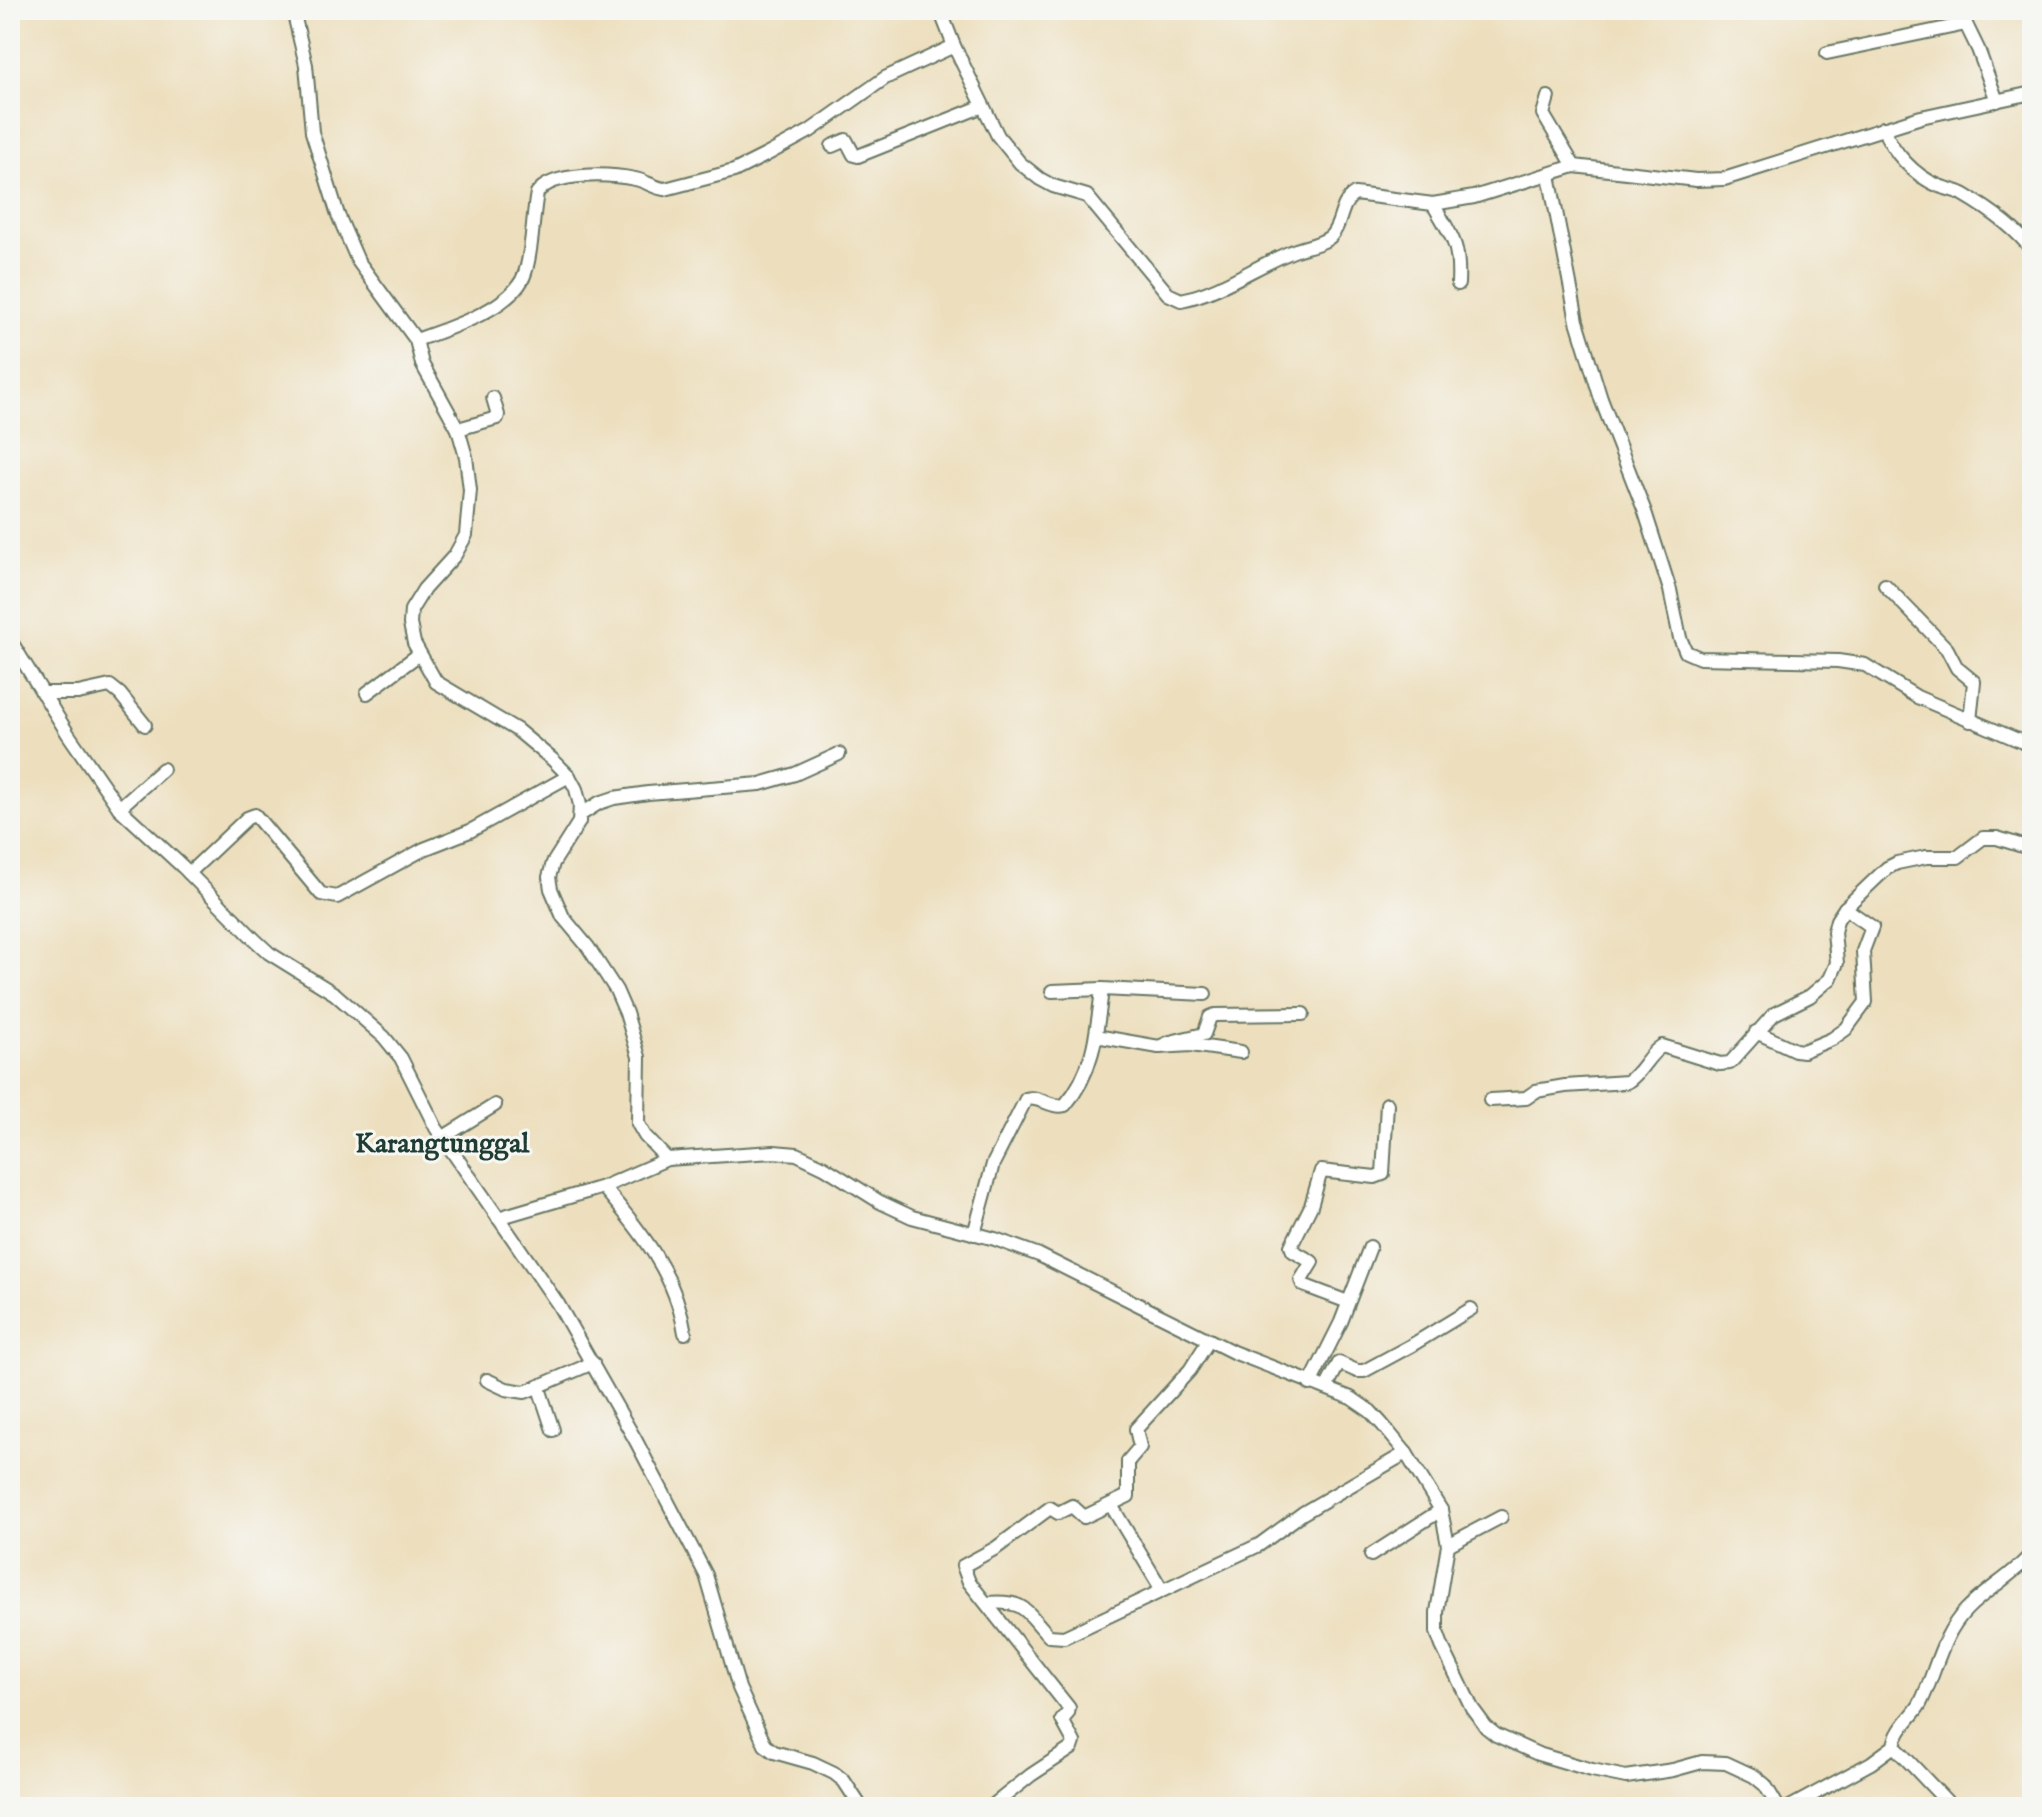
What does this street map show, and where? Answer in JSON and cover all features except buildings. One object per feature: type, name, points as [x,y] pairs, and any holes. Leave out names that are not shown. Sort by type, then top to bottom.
[{"type":"street","points":[[293,10],[308,75],[312,132],[338,215],[358,261],[416,340],[428,379],[458,429],[466,457],[470,490],[468,523],[462,544],[424,589],[411,610],[411,633],[418,655],[436,682],[517,730],[569,776],[579,798],[580,815],[576,829],[553,863],[549,877],[551,889],[563,917],[588,947],[616,990],[626,1013],[639,1057],[638,1124],[667,1159]]},
{"type":"street","points":[[940,10],[998,136],[1020,163],[1053,186],[1085,193],[1168,294],[1181,300],[1198,296],[1285,254],[1325,240],[1333,234],[1346,201],[1355,194],[1433,204],[1474,197],[1574,166],[1696,180],[1724,179],[1883,128],[2032,93]]},
{"type":"street","points":[[1959,10],[1997,101]]},
{"type":"street","points":[[1827,53],[1966,24]]},
{"type":"street","points":[[416,340],[491,308],[520,284],[527,268],[537,193],[549,182],[569,177],[616,177],[639,180],[665,189],[734,171],[810,131],[885,78],[954,46]]},
{"type":"street","points":[[1548,97],[1543,114],[1574,166]]},
{"type":"street","points":[[832,146],[845,140],[854,155],[858,156],[983,106]]},
{"type":"street","points":[[1883,128],[1902,159],[1936,185],[1974,201],[2014,230],[2032,250]]},
{"type":"street","points":[[1549,175],[1577,321],[1606,413],[1645,512],[1686,652],[1700,658],[1856,663],[1876,671],[1917,697],[2032,746]]},
{"type":"street","points":[[1433,204],[1447,224],[1456,247],[1458,284]]},
{"type":"street","points":[[458,429],[497,418],[493,398]]},
{"type":"street","points":[[1885,585],[1947,649],[1957,668],[1974,682],[1970,721]]},
{"type":"street","points":[[10,640],[119,808],[269,953],[335,994],[384,1037],[401,1058],[442,1138],[558,1304],[593,1363],[706,1575],[739,1688],[765,1745],[774,1752],[813,1763],[834,1773],[844,1781],[861,1807]]},
{"type":"street","points":[[367,693],[418,655]]},
{"type":"street","points":[[42,693],[68,694],[110,686],[117,689],[145,725]]},
{"type":"street","points":[[580,815],[614,798],[771,782],[839,754]]},
{"type":"street","points":[[119,808],[163,769]]},
{"type":"street","points":[[189,873],[253,815],[259,818],[321,894],[337,897],[417,852],[470,831],[569,776]]},
{"type":"street","points":[[1490,1100],[1526,1098],[1536,1091],[1565,1086],[1627,1082],[1662,1046],[1720,1064],[1730,1063],[1774,1014],[1810,996],[1830,979],[1837,958],[1834,932],[1837,920],[1845,908],[1887,868],[1926,857],[1958,857],[1983,838],[1997,838],[2032,849]]},
{"type":"street","points":[[1756,1032],[1795,1050],[1808,1051],[1838,1035],[1861,1011],[1866,1000],[1863,951],[1873,928],[1845,908]]},
{"type":"street","points":[[974,1234],[993,1164],[1026,1099],[1056,1106],[1066,1104],[1086,1073],[1096,1036],[1102,989]]},
{"type":"street","points":[[1052,991],[1102,989],[1205,994]]},
{"type":"street","points":[[1159,1047],[1204,1034],[1213,1015],[1303,1014]]},
{"type":"street","points":[[1096,1036],[1159,1047],[1191,1045],[1241,1052]]},
{"type":"street","points":[[1348,1302],[1303,1285],[1301,1280],[1312,1262],[1293,1251],[1291,1246],[1311,1206],[1321,1171],[1375,1177],[1383,1174],[1387,1104]]},
{"type":"street","points":[[442,1138],[495,1105]]},
{"type":"street","points":[[498,1218],[603,1187],[667,1159],[774,1152],[797,1154],[912,1217],[995,1239],[1039,1255],[1209,1340],[1310,1384],[1351,1398],[1370,1411],[1406,1453],[1441,1510],[1448,1545],[1437,1612],[1437,1632],[1472,1708],[1486,1727],[1496,1735],[1538,1754],[1626,1777],[1702,1762],[1726,1763],[1754,1776],[1765,1785],[1778,1807]]},
{"type":"street","points":[[603,1187],[656,1255],[676,1296],[685,1333]]},
{"type":"street","points":[[1310,1384],[1370,1247]]},
{"type":"street","points":[[1326,1388],[1339,1363],[1362,1372],[1471,1309]]},
{"type":"street","points":[[991,1807],[1072,1748],[1074,1742],[1062,1720],[1069,1708],[966,1578],[963,1568],[1050,1508],[1059,1513],[1072,1506],[1084,1517],[1129,1494],[1128,1461],[1140,1448],[1137,1426],[1188,1373],[1209,1340]]},
{"type":"street","points":[[487,1380],[518,1392],[539,1388],[593,1363]]},
{"type":"street","points":[[539,1388],[553,1430]]},
{"type":"street","points":[[987,1603],[1009,1602],[1024,1607],[1049,1636],[1061,1638],[1259,1545],[1303,1513],[1406,1453]]},
{"type":"street","points":[[1111,1505],[1162,1590]]},
{"type":"street","points":[[1371,1555],[1441,1510]]},
{"type":"street","points":[[1448,1545],[1501,1517]]},
{"type":"street","points":[[1790,1807],[1871,1763],[1894,1746],[1896,1736],[1923,1698],[1938,1655],[1957,1621],[1977,1599],[2000,1584],[2032,1553]]},
{"type":"street","points":[[1894,1746],[1952,1807]]},
{"type":"district","name":"Karangtunggal","points":[[442,1142]]}]
